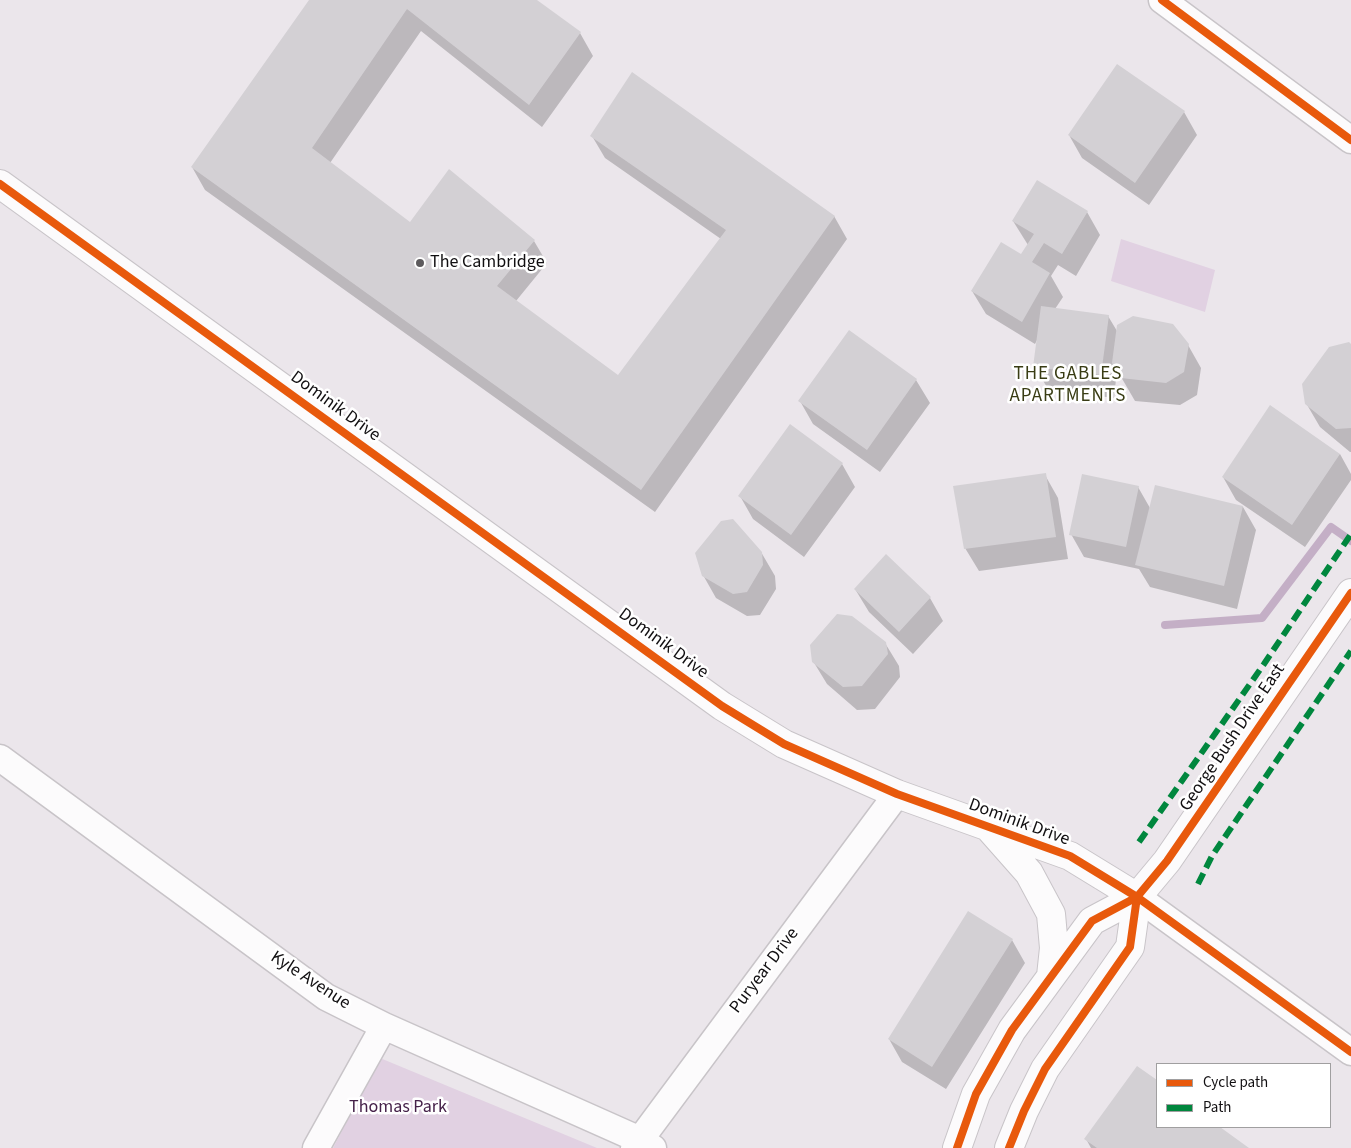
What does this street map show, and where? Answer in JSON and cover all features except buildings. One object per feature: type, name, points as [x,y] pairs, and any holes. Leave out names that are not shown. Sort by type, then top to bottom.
[{"type":"street","points":[[1162,0],[1351,140]]},
{"type":"street","name":"Dominik Drive","points":[[0,184],[722,706],[784,744],[897,794],[990,829],[1070,856],[1137,897],[1351,1052]]},
{"type":"street","name":"George Bush Drive East","points":[[957,1148],[976,1094],[1012,1030],[1092,921],[1137,897],[1167,861],[1349,596]]},
{"type":"street","name":"Kyle Avenue","points":[[0,758],[326,997],[384,1026],[642,1145]]},
{"type":"street","name":"Puryear Drive","points":[[642,1145],[897,794]]},
{"type":"street","points":[[990,829],[1029,873],[1051,914],[1054,948],[1051,976]]},
{"type":"street","points":[[1010,1148],[1024,1111],[1045,1069],[1130,947],[1137,897]]},
{"type":"street","points":[[316,1148],[384,1026]]},
{"type":"green space","points":[[1121,239],[1215,270],[1205,312],[1111,281]]},
{"type":"green space","name":"Thomas Park","points":[[380,1058],[597,1148],[333,1148]]},
{"type":"waterway","points":[[1165,625],[1262,618],[1331,527],[1351,541]]},
{"type":"marked path","points":[[1139,842],[1264,664],[1351,534]]},
{"type":"marked path","points":[[1198,884],[1212,856],[1351,651]]},
{"type":"cycle path","points":[[1162,0],[1351,140]]},
{"type":"cycle path","points":[[0,184],[722,706],[784,744],[897,794],[1070,856],[1137,897],[1351,1052]]},
{"type":"cycle path","points":[[957,1148],[976,1094],[1012,1030],[1092,921],[1137,897],[1167,861],[1351,593]]},
{"type":"cycle path","points":[[1009,1148],[1024,1111],[1045,1069],[1130,947],[1137,897]]},
{"type":"place","name":"The Cambridge","points":[[420,263]]},
{"type":"district","name":"THE GABLES APARTMENTS","points":[[1068,386]]}]
